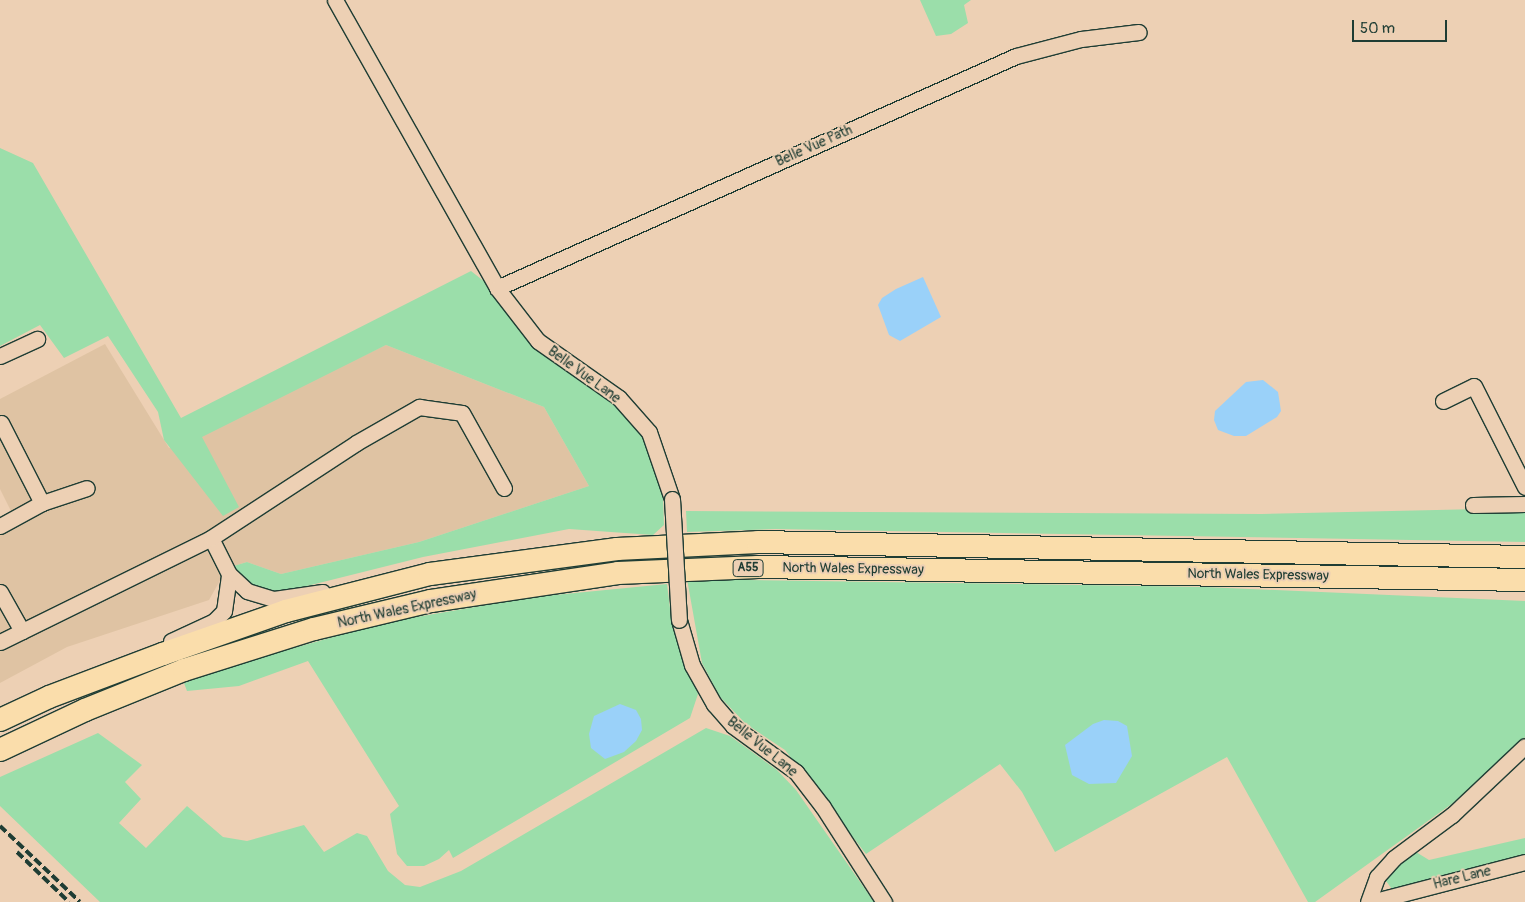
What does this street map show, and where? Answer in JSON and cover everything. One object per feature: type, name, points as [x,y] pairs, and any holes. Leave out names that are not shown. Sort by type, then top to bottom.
[{"type":"highway","name":"North Wales Expressway","points":[[0,720],[49,697],[286,611],[430,574],[617,549],[758,542],[1525,557]]},
{"type":"highway","name":"North Wales Expressway","points":[[0,750],[85,710],[184,670],[314,629],[431,601],[618,573],[758,568],[1525,580]]},
{"type":"street","name":"Belle Vue Lane","points":[[335,0],[497,288],[538,341],[619,398],[649,432],[672,500],[679,620],[692,665],[714,704],[733,726],[796,772],[823,807],[884,902]]},
{"type":"street","name":"Belle Vue Path","points":[[497,288],[1016,56],[1081,39],[1139,32]]},
{"type":"street","points":[[0,356],[37,340]]},
{"type":"street","points":[[1443,401],[1474,386],[1525,487]]},
{"type":"street","points":[[0,642],[211,538],[356,443],[419,407],[462,413],[504,488]]},
{"type":"street","points":[[1,424],[42,503]]},
{"type":"street","points":[[0,526],[42,503],[87,488]]},
{"type":"street","points":[[1473,506],[1525,504]]},
{"type":"street","points":[[211,538],[229,574],[247,591],[274,599],[405,581]]},
{"type":"street","points":[[49,697],[214,621],[224,611],[228,600],[229,574]]},
{"type":"street","points":[[0,592],[22,631]]},
{"type":"street","points":[[1369,902],[1377,877],[1394,858],[1452,815],[1525,746]]},
{"type":"street","name":"Hare Lane","points":[[1369,902],[1525,862]]},
{"type":"shaded area","points":[[105,344],[169,448],[386,345],[544,407],[589,486],[419,542],[281,574],[247,562],[227,568],[209,600],[67,647],[0,683],[0,519],[12,513],[0,489],[0,399]]},
{"type":"green space","points":[[920,0],[971,0],[964,5],[968,23],[951,34],[936,36]]},
{"type":"green space","points":[[0,148],[33,163],[181,418],[471,271],[495,290],[536,346],[616,402],[644,435],[663,496],[664,525],[653,535],[569,529],[423,557],[279,593],[256,588],[244,576],[227,568],[247,562],[281,574],[419,542],[589,486],[544,407],[386,345],[202,437],[239,507],[223,516],[164,440],[158,412],[108,336],[64,358],[40,325],[0,346]]},
{"type":"green space","points":[[1525,508],[1525,542],[775,529],[687,532],[686,511],[1262,514]]},
{"type":"green space","points":[[687,579],[1205,587],[1525,601],[1525,737],[1453,803],[1315,902],[1308,902],[1227,757],[1055,852],[1022,792],[1000,764],[866,854],[785,750],[746,724],[720,697],[702,663]]},
{"type":"green space","points":[[667,584],[672,624],[698,694],[690,718],[453,858],[449,850],[439,859],[424,866],[407,866],[397,854],[390,814],[399,806],[308,661],[239,686],[187,691],[184,683],[236,664],[387,622],[534,597]]},
{"type":"green space","points":[[706,728],[730,736],[777,770],[796,790],[874,902],[100,902],[0,806],[0,777],[98,733],[142,765],[125,782],[141,799],[119,823],[146,848],[187,806],[223,837],[247,841],[304,825],[324,852],[357,833],[367,836],[388,871],[405,885],[420,887],[461,871]]},
{"type":"green space","points":[[1525,838],[1525,855],[1392,889],[1383,877],[1416,852],[1429,860]]},
{"type":"water","points":[[923,277],[941,317],[900,341],[889,335],[878,305],[882,298],[896,289]]},
{"type":"water","points":[[1263,380],[1278,392],[1281,411],[1277,417],[1246,436],[1234,436],[1218,430],[1214,420],[1215,411],[1246,382]]},
{"type":"water","points":[[620,704],[636,710],[641,719],[642,730],[636,741],[624,752],[605,759],[591,748],[589,734],[594,716]]},
{"type":"water","points":[[1104,720],[1118,721],[1127,726],[1132,756],[1116,783],[1089,784],[1072,775],[1065,745],[1093,724]]},
{"type":"railway","points":[[0,826],[80,902]]},
{"type":"railway","points":[[17,852],[69,902]]}]
